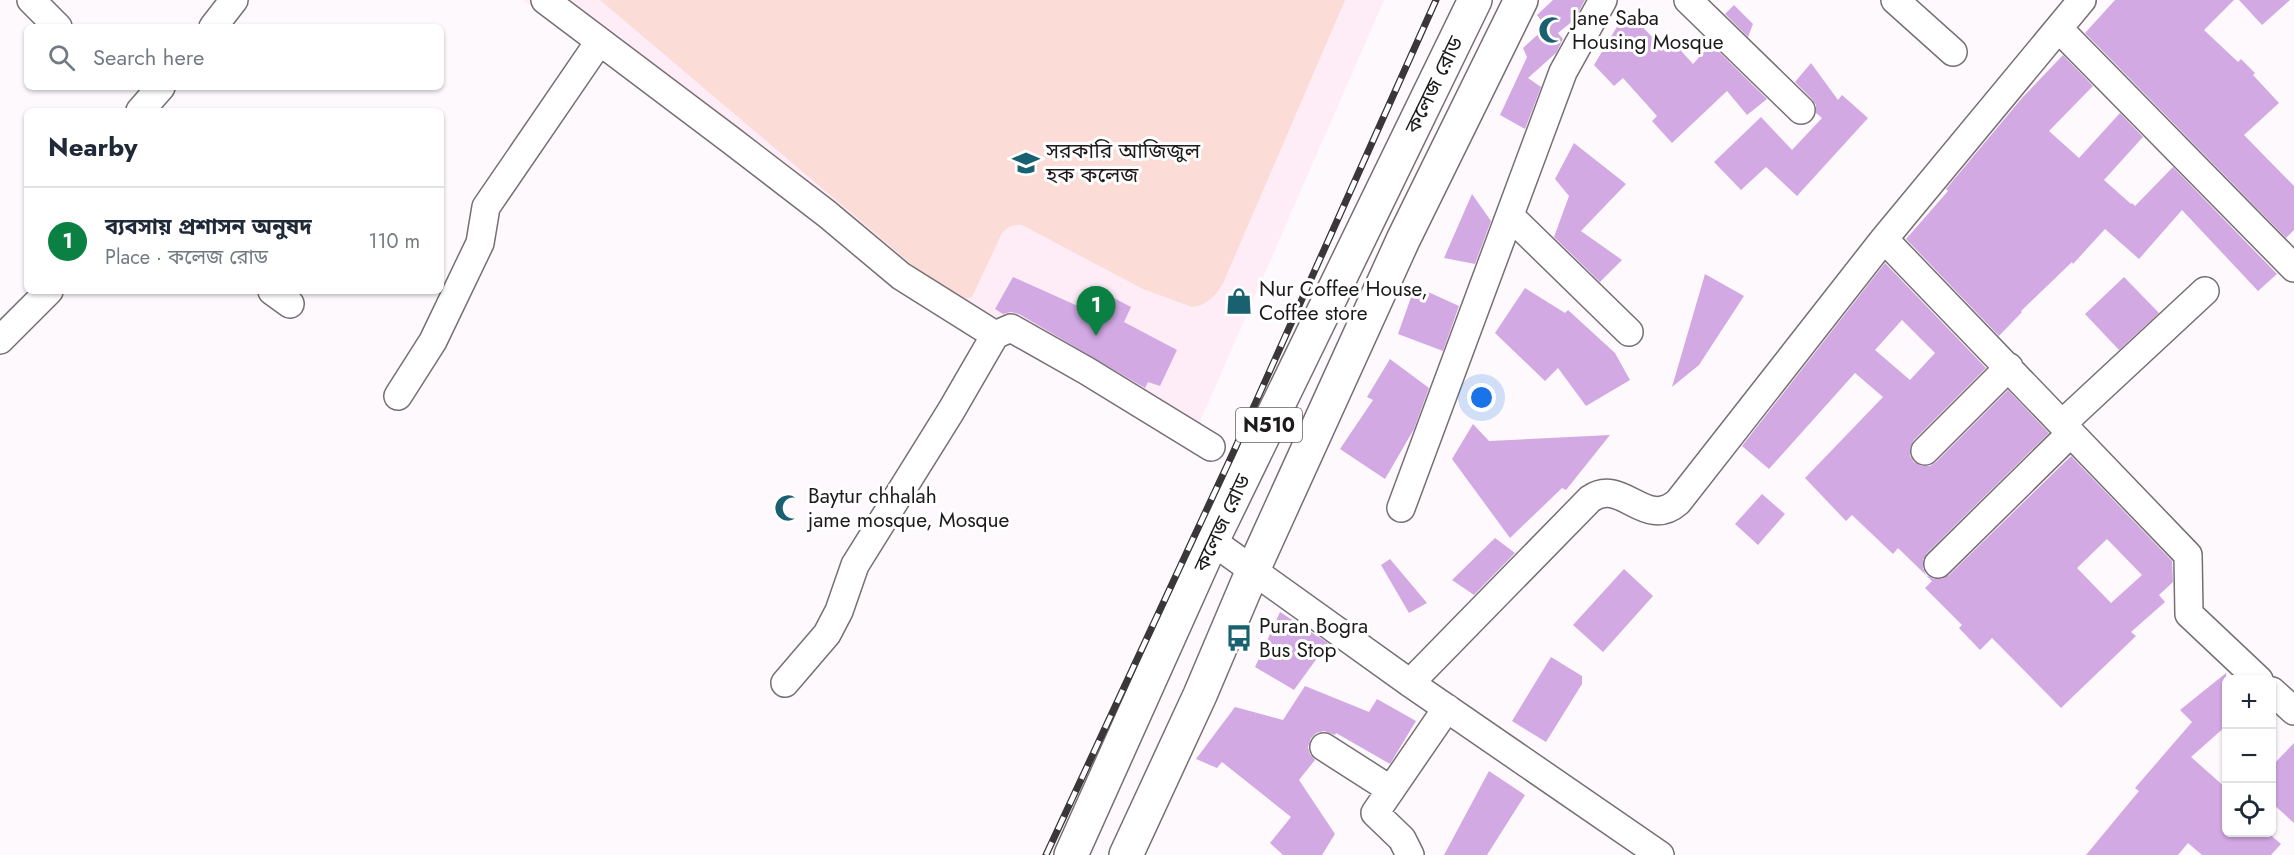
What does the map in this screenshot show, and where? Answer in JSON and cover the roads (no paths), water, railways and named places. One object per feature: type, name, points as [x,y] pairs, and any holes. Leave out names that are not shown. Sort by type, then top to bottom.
[{"type":"highway","name":"কলেজ রোড","points":[[1071,855],[1212,541],[1475,0]]},
{"type":"highway","name":"কলেজ রোড","points":[[1126,855],[1403,240],[1521,0]]},
{"type":"street","points":[[32,0],[55,24]]},
{"type":"street","points":[[215,24],[234,0]]},
{"type":"street","points":[[546,0],[767,167],[901,276],[995,335]]},
{"type":"street","points":[[1401,508],[1563,72],[1603,0]]},
{"type":"street","points":[[1688,0],[1801,110]]},
{"type":"street","points":[[1895,0],[1953,52]]},
{"type":"street","points":[[1410,683],[1590,499],[1600,492],[1609,492],[1657,512],[1670,509],[1678,502],[1884,239],[2082,0]]},
{"type":"street","points":[[2059,29],[2294,268]]},
{"type":"street","points":[[398,396],[433,341],[480,243],[486,207],[599,42]]},
{"type":"street","points":[[143,108],[158,90]]},
{"type":"street","points":[[1510,216],[1629,332]]},
{"type":"street","points":[[1884,239],[2188,555],[2189,614],[2254,675]]},
{"type":"street","points":[[1938,564],[2067,428],[2205,291]]},
{"type":"street","points":[[0,340],[46,294]]},
{"type":"street","points":[[785,683],[827,634],[839,611],[855,565],[951,411],[995,335],[1011,328],[1087,371],[1211,447]]},
{"type":"street","points":[[1925,451],[2009,367]]},
{"type":"street","points":[[1212,541],[1410,683],[1660,855]]},
{"type":"street","points":[[2276,695],[2294,711]]},
{"type":"street","points":[[1410,855],[1402,839],[1375,813],[1447,708]]},
{"type":"street","points":[[1324,747],[1391,790]]},
{"type":"railway","points":[[1046,855],[1233,453],[1436,0]]},
{"type":"place","name":"Jane Saba Housing Mosque","points":[[1552,30]]},
{"type":"place","name":"সরকারি আজিজুল হক কলেজ","points":[[1026,163]]},
{"type":"place","name":"Nur Coffee House, Coffee store","points":[[1239,301]]},
{"type":"place","name":"ব্যবসায় প্রশাসন অনুষদ","points":[[1096,336]]},
{"type":"place","name":"Baytur chhalah jame mosque, Mosque","points":[[788,508]]},
{"type":"place","name":"Puran Bogra Bus Stop","points":[[1239,638]]}]
